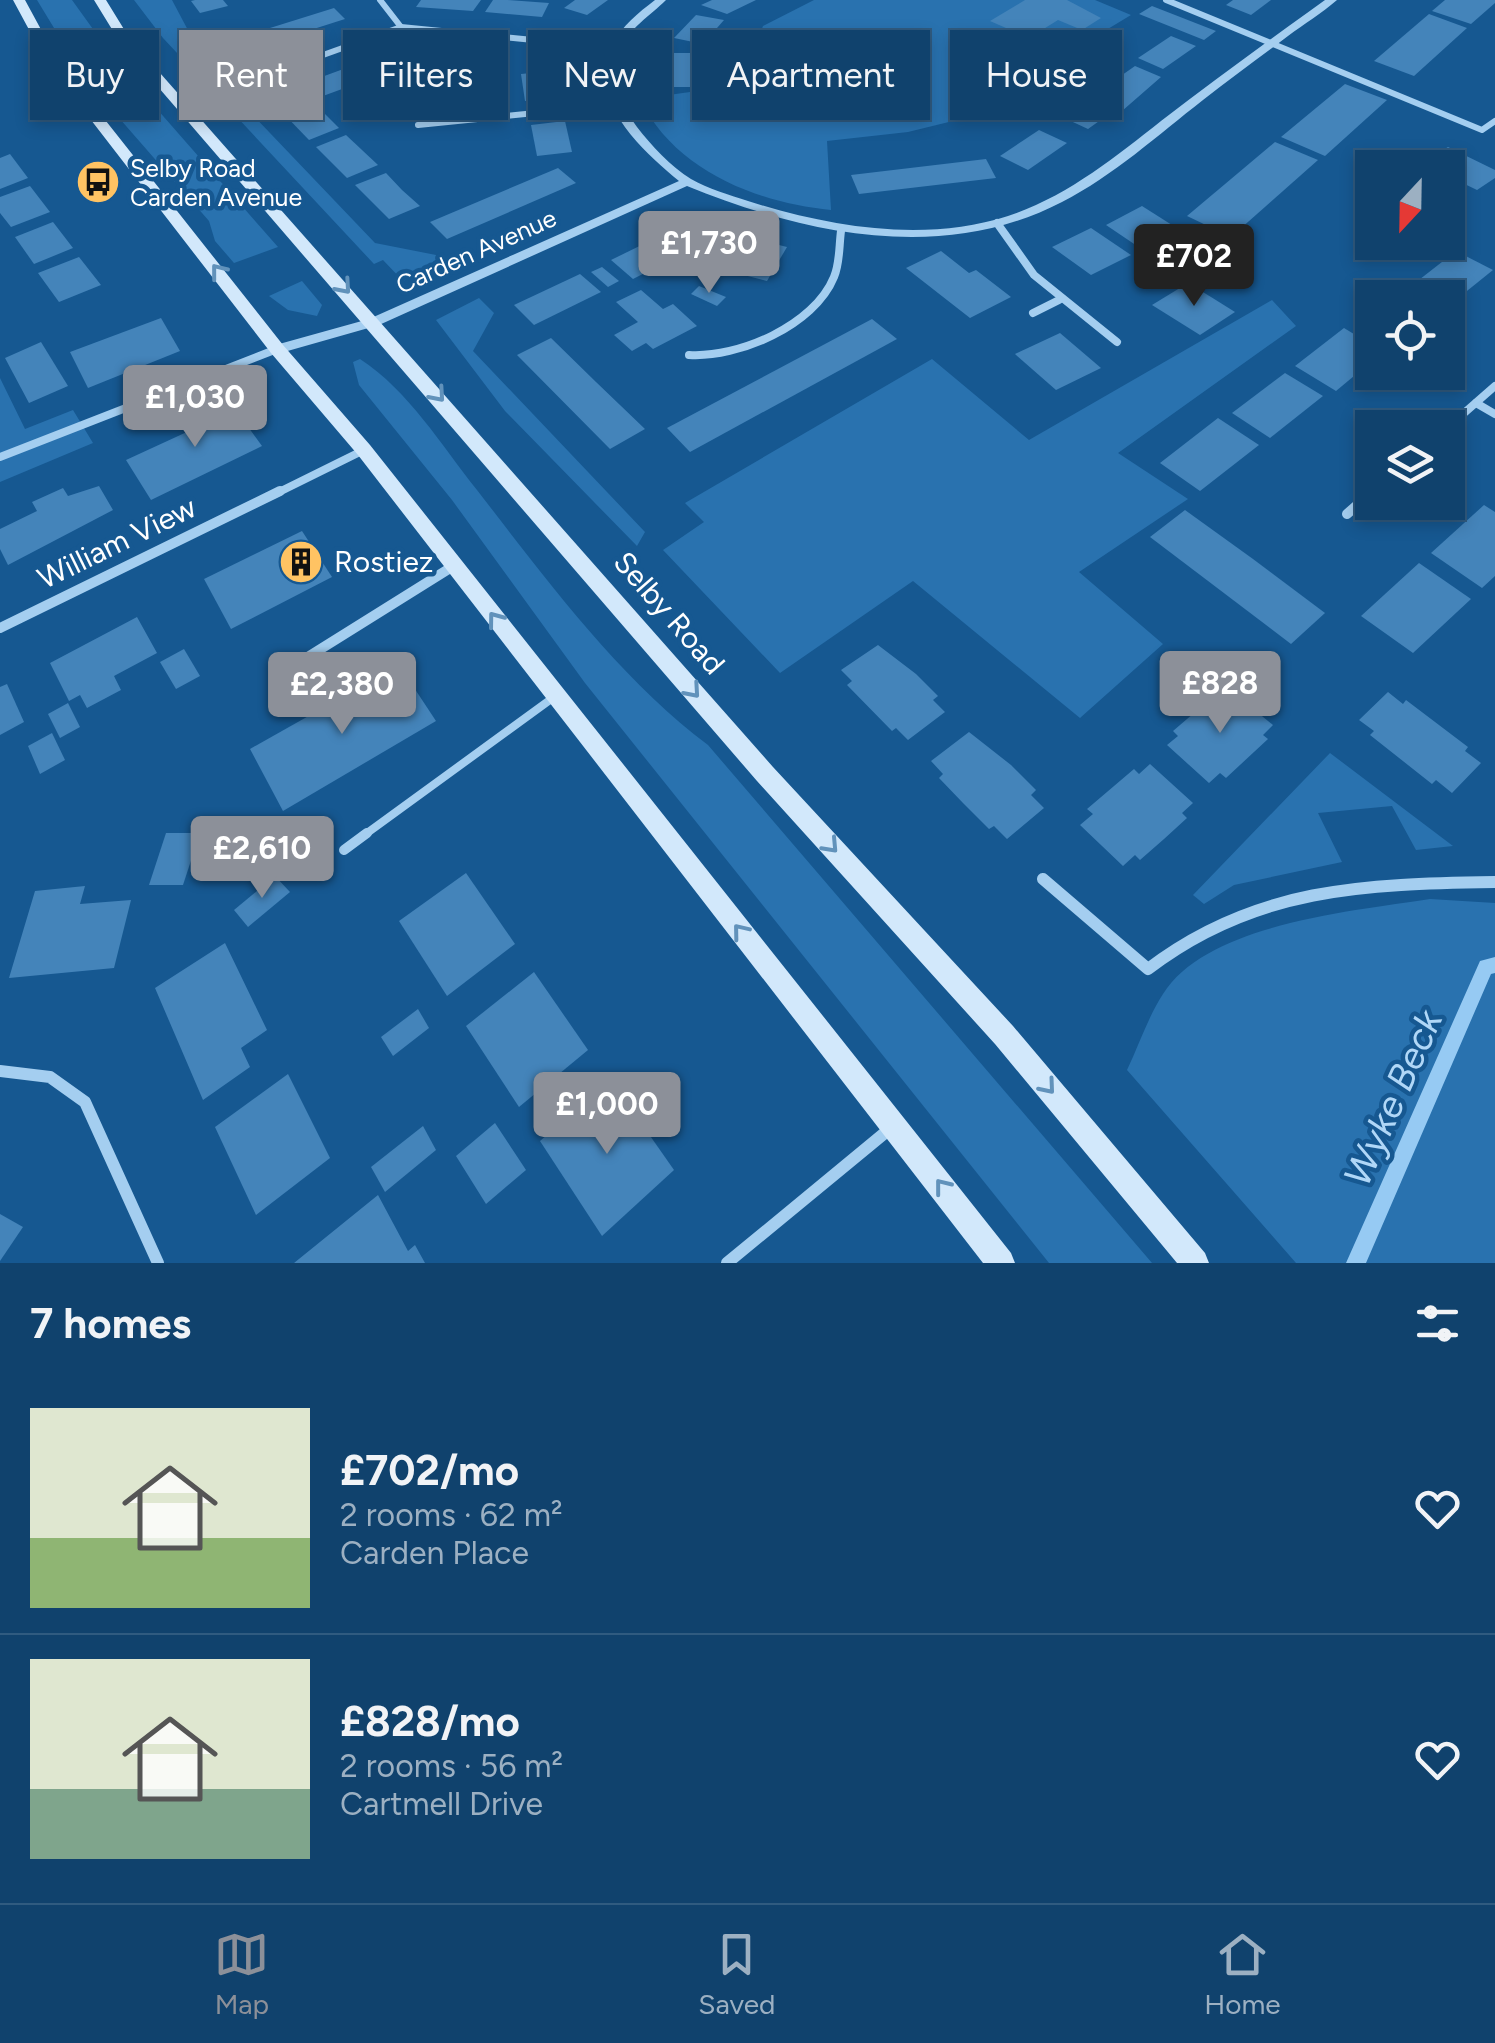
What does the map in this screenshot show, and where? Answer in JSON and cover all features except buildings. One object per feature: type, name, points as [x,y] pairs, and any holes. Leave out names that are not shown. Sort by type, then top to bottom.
[{"type":"main road","points":[[19,0],[51,60],[277,349],[455,565],[554,697],[1001,1263]]},
{"type":"main road","name":"Selby Road","points":[[100,0],[126,41],[765,774],[1004,1034],[1195,1263]]},
{"type":"street","points":[[380,0],[401,27]]},
{"type":"street","points":[[627,30],[661,0]]},
{"type":"street","points":[[1166,0],[1482,130],[1495,122]]},
{"type":"street","points":[[626,120],[653,156],[686,182],[737,205],[841,230],[925,232],[997,222],[1053,202],[1103,171],[1332,0]]},
{"type":"street","points":[[323,55],[401,27],[528,40]]},
{"type":"street","points":[[418,125],[528,113]]},
{"type":"street","name":"Carden Avenue","points":[[277,349],[374,322],[686,182]]},
{"type":"street","points":[[997,222],[1024,267],[1059,300],[1117,342]]},
{"type":"street","points":[[688,354],[701,358],[772,335],[816,306],[834,278],[841,230]]},
{"type":"street","points":[[1033,312],[1059,300]]},
{"type":"street","points":[[0,457],[277,349]]},
{"type":"street","points":[[1465,412],[1495,386]]},
{"type":"street","points":[[1476,403],[1495,414]]},
{"type":"street","name":"William View","points":[[0,628],[364,450]]},
{"type":"street","points":[[1347,514],[1355,507]]},
{"type":"street","points":[[294,665],[455,565]]},
{"type":"street","points":[[1043,878],[1148,969],[1181,939],[1290,895],[1400,882],[1495,882]]},
{"type":"street","points":[[0,1071],[50,1077],[85,1102],[158,1263]]},
{"type":"street","points":[[727,1263],[894,1125]]},
{"type":"lane","points":[[344,850],[554,697]]},
{"type":"shaded area","points":[[37,0],[72,0],[94,30],[55,30]]},
{"type":"shaded area","points":[[134,0],[172,0],[188,30],[179,30],[179,55]]},
{"type":"shaded area","points":[[814,0],[1095,0],[1131,15],[1106,30],[950,30],[950,120],[957,120],[908,132],[827,141],[831,210],[775,200],[721,178],[674,145],[653,120],[672,120],[672,95],[692,92],[692,120],[930,120],[930,30],[761,30]]},
{"type":"shaded area","points":[[159,111],[278,247],[234,263],[215,241],[209,221],[121,120],[159,120]]},
{"type":"shaded area","points":[[240,120],[258,120],[375,243],[436,255],[445,264],[403,281],[383,260],[374,264]]},
{"type":"shaded area","points":[[302,281],[322,305],[317,316],[288,310],[269,296]]},
{"type":"shaded area","points":[[479,298],[494,313],[473,351],[645,532],[637,546],[505,411],[436,320]]},
{"type":"shaded area","points":[[1272,300],[1296,326],[1118,453],[1188,499],[1079,572],[1163,644],[1080,718],[913,581],[780,673],[663,550],[704,522],[685,503],[932,359],[1029,440]]},
{"type":"shaded area","points":[[360,359],[409,403],[585,625],[644,689],[708,745],[1152,1263],[1049,1263],[585,683],[452,500],[359,385],[353,362]]},
{"type":"shaded area","points":[[0,378],[25,429],[73,410],[93,443],[0,482]]},
{"type":"shaded area","points":[[1330,753],[1453,846],[1416,850],[1392,806],[1318,813],[1342,862],[1234,885],[1204,904],[1193,895]]},
{"type":"shaded area","points":[[1430,899],[1495,903],[1495,1263],[1296,1263],[1127,1070],[1163,994],[1184,970],[1213,951],[1285,924]]},
{"type":"waterway","name":"Wyke Beck","points":[[1356,1263],[1486,967],[1495,965]]},
{"type":"place","name":"Selby Road Carden Avenue","points":[[98,182]]},
{"type":"place","name":"Rostiez","points":[[301,562]]}]
